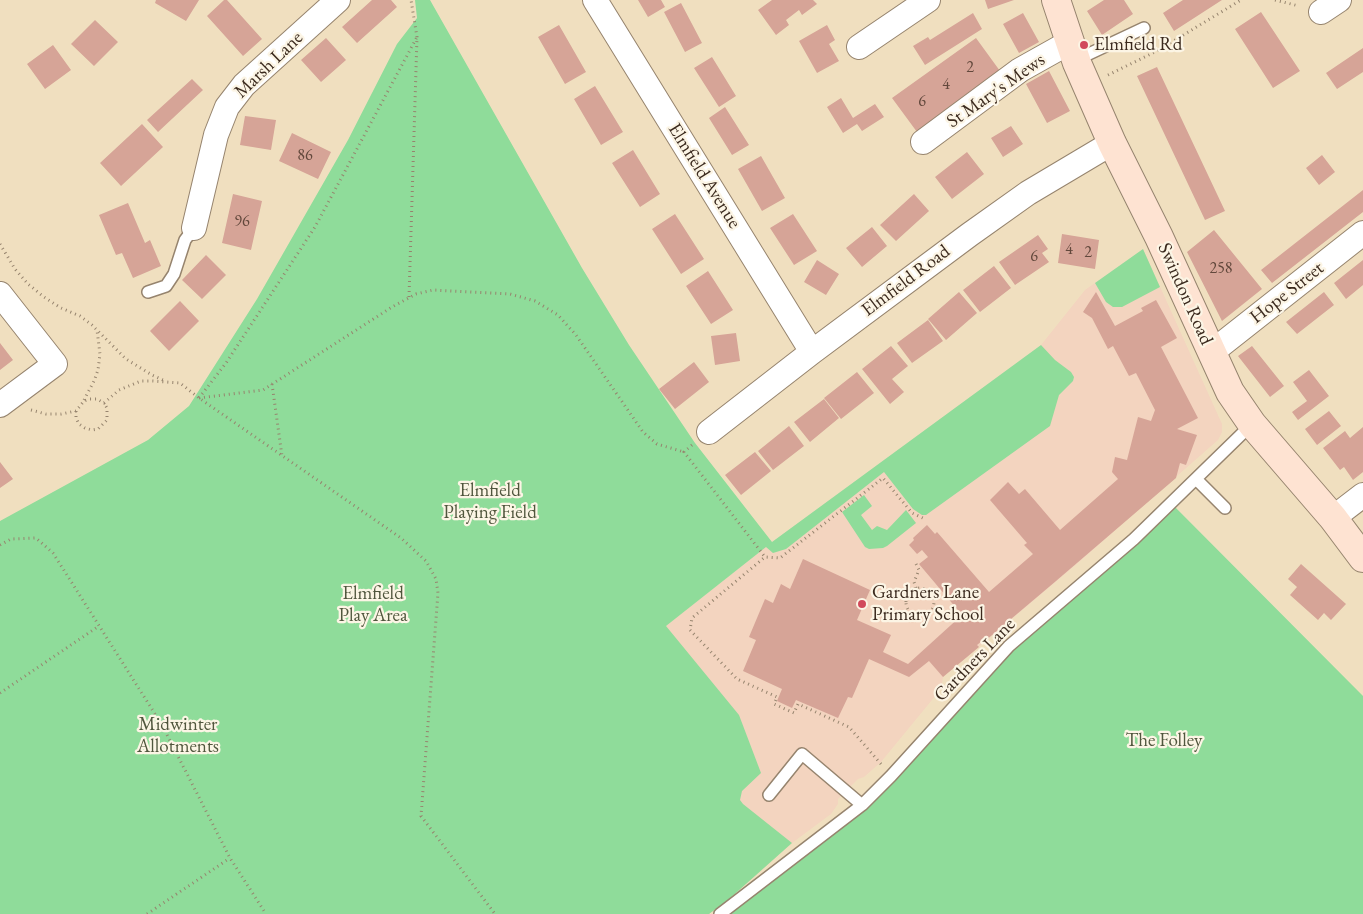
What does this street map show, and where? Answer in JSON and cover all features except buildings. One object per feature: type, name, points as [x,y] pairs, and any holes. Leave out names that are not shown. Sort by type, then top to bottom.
[{"type":"street","name":"Marsh Lane","points":[[194,228],[216,135],[228,107],[244,85],[338,0]]},
{"type":"street","name":"Elmfield Avenue","points":[[595,0],[812,352]]},
{"type":"street","points":[[859,47],[928,0]]},
{"type":"street","name":"Swindon Road","points":[[1056,0],[1073,51],[1112,143],[1159,237],[1230,392],[1252,424],[1333,518],[1363,558]]},
{"type":"street","name":"St Mary's Mews","points":[[923,142],[1020,70],[1073,51]]},
{"type":"street","name":"Elmfield Road","points":[[709,432],[969,234],[1028,193],[1112,143]]},
{"type":"street","name":"Hope Street","points":[[1212,352],[1363,233]]},
{"type":"street","points":[[0,294],[55,364],[7,400]]},
{"type":"street","points":[[1333,518],[1363,494]]},
{"type":"lane","points":[[1073,51],[1144,28]]},
{"type":"lane","points":[[148,292],[166,286],[174,274],[185,240],[194,228]]},
{"type":"lane","name":"Gardners Lane","points":[[720,914],[862,805],[1010,646],[1134,539],[1252,424]]},
{"type":"lane","points":[[1196,479],[1225,508]]},
{"type":"lane","points":[[769,795],[802,754],[862,805]]},
{"type":"path","points":[[409,297],[417,37],[411,0]]},
{"type":"path","points":[[1088,86],[1157,51],[1241,0]]},
{"type":"path","points":[[198,398],[226,363],[315,227],[417,37]]},
{"type":"path","points":[[0,244],[15,269],[28,284],[61,308],[80,316],[126,359],[166,382]]},
{"type":"path","points":[[198,398],[262,390],[409,297],[433,290],[510,294],[535,300],[558,315],[572,329],[643,432],[657,444],[684,452],[765,558]]},
{"type":"path","points":[[7,400],[46,414],[76,411],[91,388],[98,370],[100,354],[97,330]]},
{"type":"path","points":[[104,403],[119,390],[141,381],[180,383],[198,398],[401,538],[426,561],[436,579],[438,593],[421,816],[495,914]]},
{"type":"path","points":[[272,384],[282,456]]},
{"type":"path","points":[[76,411],[79,424],[85,428],[98,428],[107,420],[107,408],[104,403],[98,399],[84,401]]},
{"type":"path","points":[[684,452],[709,432]]},
{"type":"path","points":[[891,776],[849,727],[798,704],[794,713],[774,704],[777,697],[737,679],[690,630],[692,618],[765,558],[780,558],[883,478],[912,513],[925,520]]},
{"type":"path","points":[[0,545],[11,539],[36,538],[52,554],[162,725],[230,858],[266,914]]},
{"type":"path","points":[[916,564],[919,570],[914,582],[916,588]]},
{"type":"path","points":[[916,588],[928,590],[935,599],[933,610],[923,617],[912,615],[905,606],[907,595],[916,588]]},
{"type":"path","points":[[0,693],[99,626]]},
{"type":"path","points":[[147,914],[230,858]]},
{"type":"shaded area","name":"Gardners Lane Primary School","points":[[1143,249],[1222,424],[1222,432],[1218,440],[1079,562],[943,677],[941,689],[881,762],[864,777],[858,779],[838,799],[838,804],[831,814],[792,843],[728,900],[709,914],[666,626],[772,542],[1041,345],[1085,290]]},
{"type":"green space","points":[[415,0],[430,0],[582,268],[629,345],[695,443],[772,542],[1041,345],[1055,360],[1071,372],[1074,377],[1073,381],[1059,395],[1050,426],[926,515],[922,515],[913,509],[884,472],[786,549],[773,553],[766,547],[666,626],[739,715],[761,773],[742,791],[740,800],[792,843],[728,900],[709,914],[0,914],[0,521],[148,440],[189,406],[257,299],[348,140],[397,44],[417,18]]},
{"type":"green space","points":[[1143,249],[1160,287],[1122,307],[1113,307],[1106,302],[1095,283]]},
{"type":"green space","points":[[864,495],[872,506],[861,515],[872,530],[877,526],[887,530],[906,510],[916,523],[883,548],[869,549],[865,547],[842,512]]},
{"type":"green space","name":"The Folley","points":[[1171,503],[1363,696],[1363,914],[720,914],[862,805],[1009,646]]},
{"type":"place","name":"Elmfield Rd","points":[[1084,45]]},
{"type":"place","name":"Gardners Lane Primary School","points":[[862,604]]},
{"type":"park label","name":"Elmfield Playing Field","points":[[490,502]]},
{"type":"park label","name":"Elmfield Play Area","points":[[373,605]]},
{"type":"park label","name":"Midwinter Allotments","points":[[178,736]]}]
